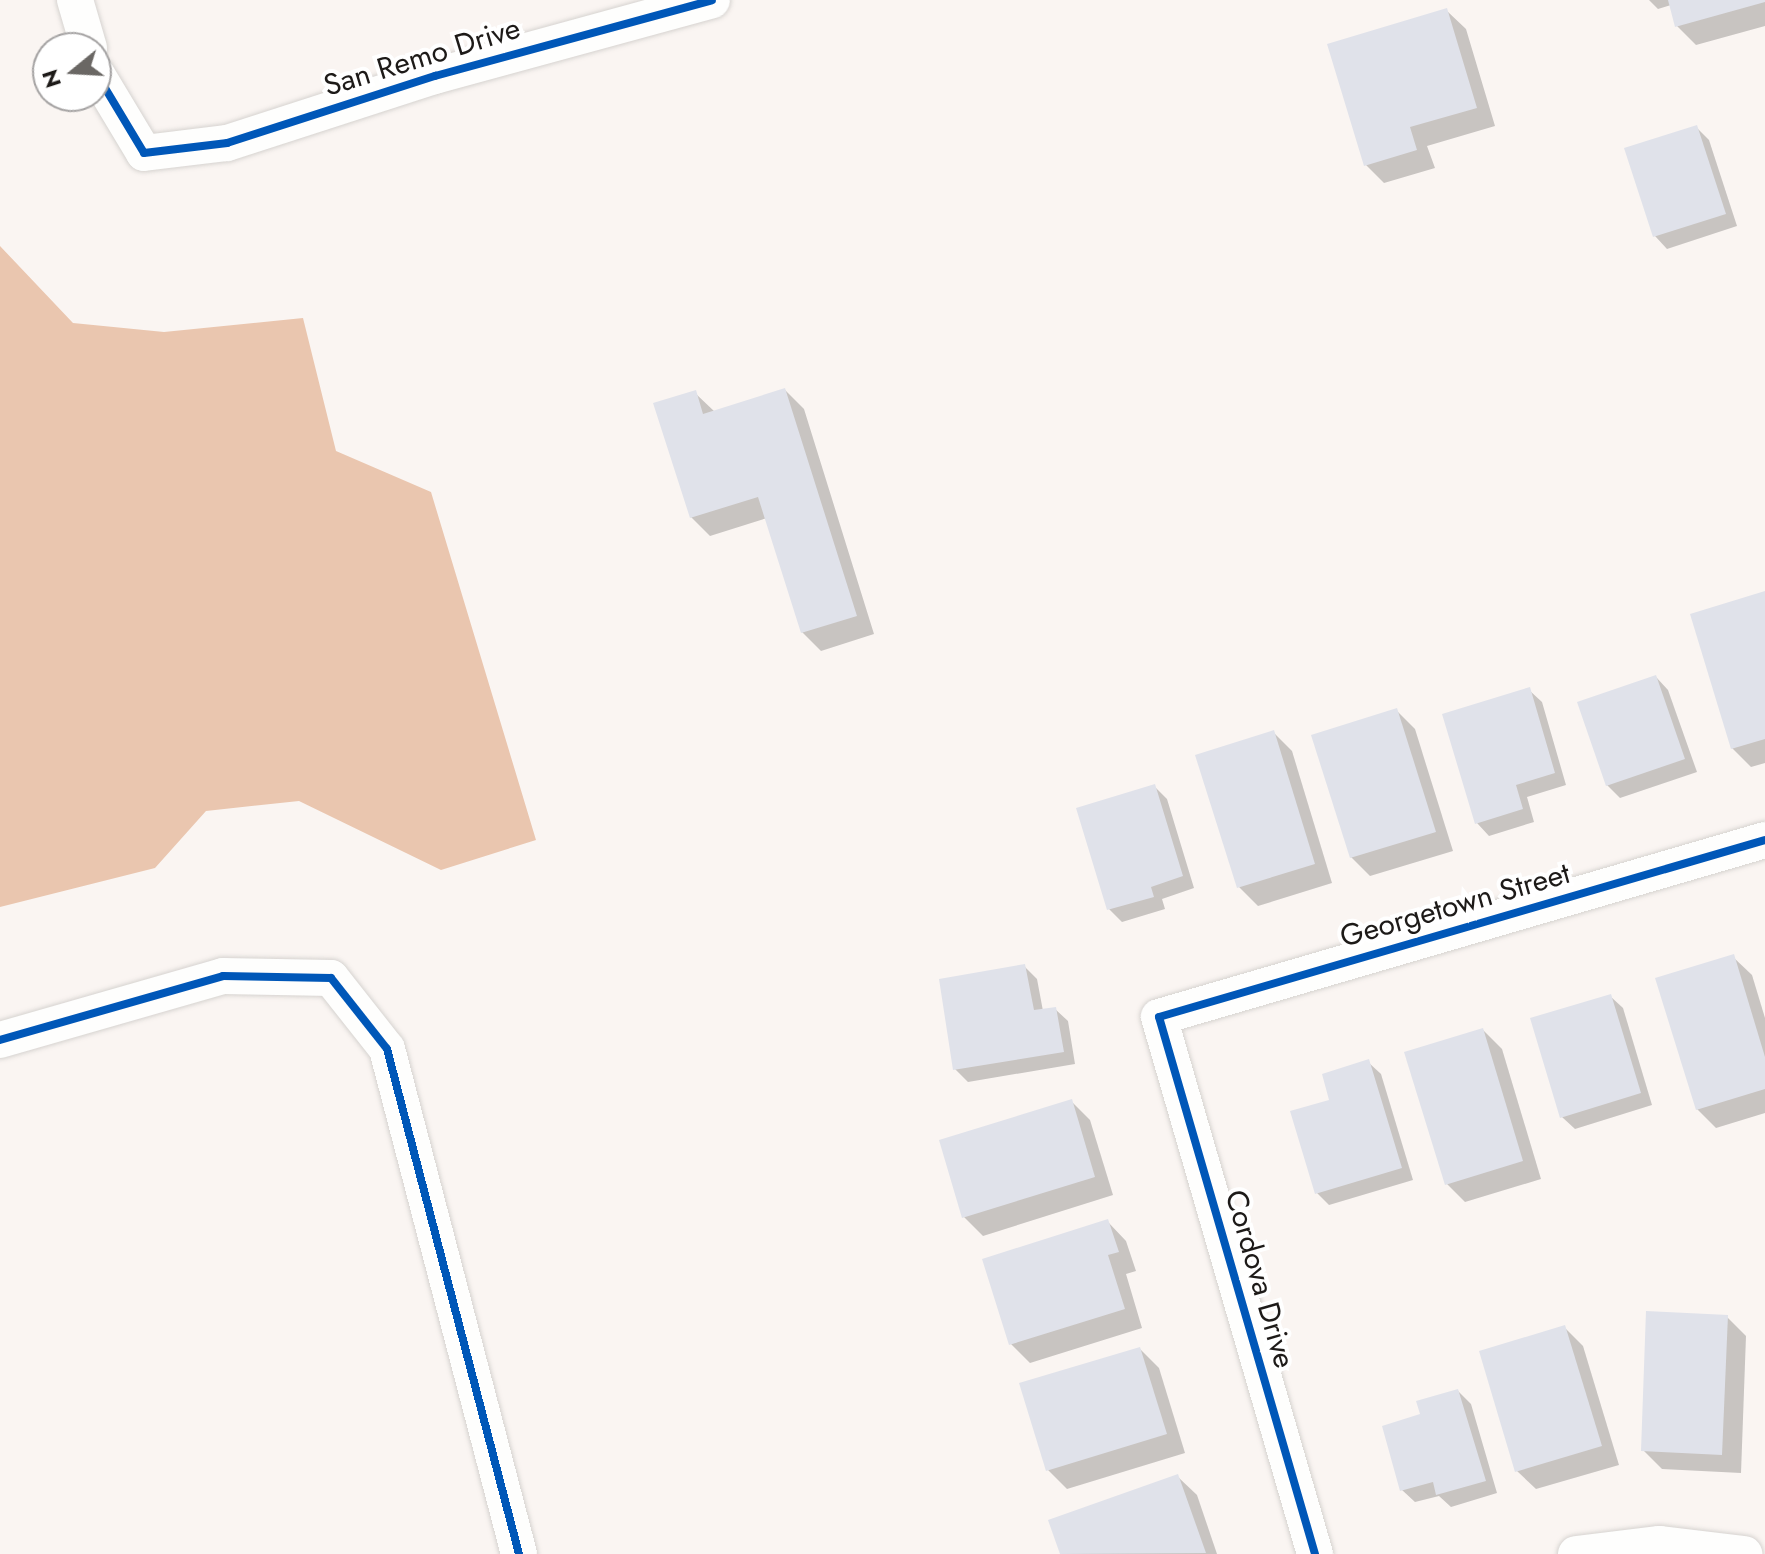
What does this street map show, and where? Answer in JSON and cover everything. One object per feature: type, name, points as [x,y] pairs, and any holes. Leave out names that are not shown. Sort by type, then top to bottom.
[{"type":"street","points":[[75,0],[84,32]]},
{"type":"street","name":"San Remo Drive","points":[[112,100],[144,153],[227,143],[435,76],[712,0]]},
{"type":"street","name":"Georgetown Street","points":[[1159,1017],[1765,840]]},
{"type":"street","points":[[0,1040],[223,976],[331,978],[387,1049],[509,1552]]},
{"type":"street","name":"Cordova Drive","points":[[1159,1017],[1315,1554]]},
{"type":"street","points":[[1576,1554],[1659,1544],[1744,1554]]},
{"type":"shaded area","points":[[0,246],[73,323],[164,332],[303,318],[336,451],[431,492],[536,840],[441,870],[299,801],[206,811],[155,868],[0,907]]},
{"type":"building","points":[[1668,0],[1765,0],[1765,2],[1675,27]]},
{"type":"building","points":[[1447,8],[1477,108],[1410,127],[1417,150],[1364,166],[1327,44]]},
{"type":"building","points":[[1697,125],[1726,214],[1653,237],[1624,148]]},
{"type":"building","points":[[785,388],[857,616],[801,633],[758,497],[690,518],[653,403],[696,390],[703,414]]},
{"type":"building","points":[[1765,591],[1765,739],[1731,749],[1690,614]]},
{"type":"building","points":[[1656,675],[1685,759],[1606,786],[1577,702]]},
{"type":"building","points":[[1530,687],[1555,773],[1516,785],[1523,809],[1475,824],[1442,714]]},
{"type":"building","points":[[1397,708],[1436,832],[1350,858],[1311,735]]},
{"type":"building","points":[[1274,730],[1315,864],[1237,888],[1195,755]]},
{"type":"building","points":[[1155,784],[1183,876],[1151,887],[1154,897],[1107,910],[1076,808]]},
{"type":"building","points":[[1734,954],[1765,1057],[1765,1089],[1696,1110],[1655,978]]},
{"type":"building","points":[[1025,964],[1034,1010],[1056,1007],[1064,1052],[953,1070],[939,979]]},
{"type":"building","points":[[1611,994],[1641,1093],[1560,1118],[1530,1018]]},
{"type":"building","points":[[1483,1028],[1523,1161],[1445,1185],[1404,1052]]},
{"type":"building","points":[[1369,1059],[1402,1168],[1315,1194],[1290,1111],[1329,1100],[1322,1074]]},
{"type":"building","points":[[1072,1099],[1095,1177],[962,1218],[939,1140]]},
{"type":"building","points":[[1108,1219],[1119,1252],[1108,1255],[1125,1309],[1009,1345],[982,1259]]},
{"type":"building","points":[[1646,1311],[1728,1315],[1722,1455],[1641,1451]]},
{"type":"building","points":[[1565,1325],[1602,1446],[1515,1472],[1479,1351]]},
{"type":"building","points":[[1140,1347],[1167,1434],[1046,1471],[1019,1383]]},
{"type":"building","points":[[1458,1389],[1486,1481],[1436,1495],[1433,1482],[1400,1491],[1382,1426],[1420,1414],[1416,1401]]},
{"type":"building","points":[[1178,1474],[1206,1553],[1060,1554],[1048,1520]]},
{"type":"cycle path","points":[[112,100],[144,153],[227,143],[435,76],[712,0]]},
{"type":"cycle path","points":[[1315,1554],[1159,1017],[1765,840]]},
{"type":"cycle path","points":[[0,1040],[223,976],[331,978],[387,1049],[519,1554]]}]
